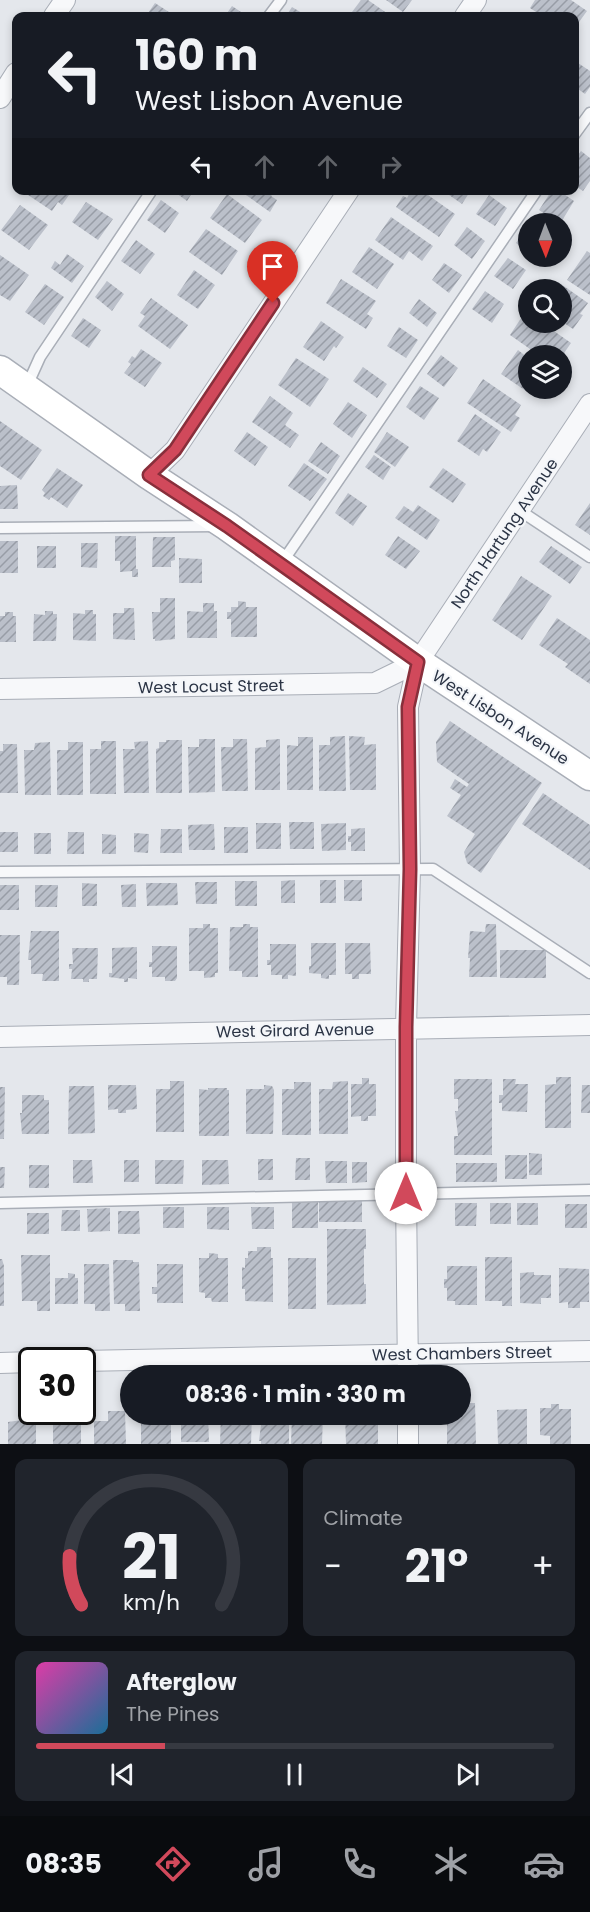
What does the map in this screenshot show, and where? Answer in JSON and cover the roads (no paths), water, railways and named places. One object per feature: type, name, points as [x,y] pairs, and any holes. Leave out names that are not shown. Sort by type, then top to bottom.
[{"type":"main road","name":"West Lisbon Avenue","points":[[0,370],[149,475],[227,526],[418,662],[590,776]]},
{"type":"street","points":[[0,98],[12,79]]},
{"type":"street","points":[[149,475],[175,450],[346,195]]},
{"type":"street","name":"North Hartung Avenue","points":[[418,662],[590,404]]},
{"type":"street","points":[[408,1365],[406,1027],[410,869],[408,707],[418,662]]},
{"type":"street","name":"West Locust Street","points":[[0,689],[375,683],[418,662]]},
{"type":"street","name":"West Girard Avenue","points":[[0,1036],[590,1025]]},
{"type":"street","name":"West Chambers Street","points":[[96,1361],[590,1351]]},
{"type":"street","points":[[0,1363],[18,1362]]},
{"type":"street","points":[[408,1425],[408,1444]]},
{"type":"lane","points":[[579,128],[590,113]]},
{"type":"lane","points":[[26,388],[40,357],[149,195]]},
{"type":"lane","points":[[281,564],[534,195]]},
{"type":"lane","points":[[519,510],[590,557]]},
{"type":"lane","points":[[0,528],[227,526]]},
{"type":"lane","points":[[0,872],[433,869],[590,973]]},
{"type":"lane","points":[[0,1203],[590,1190]]}]
